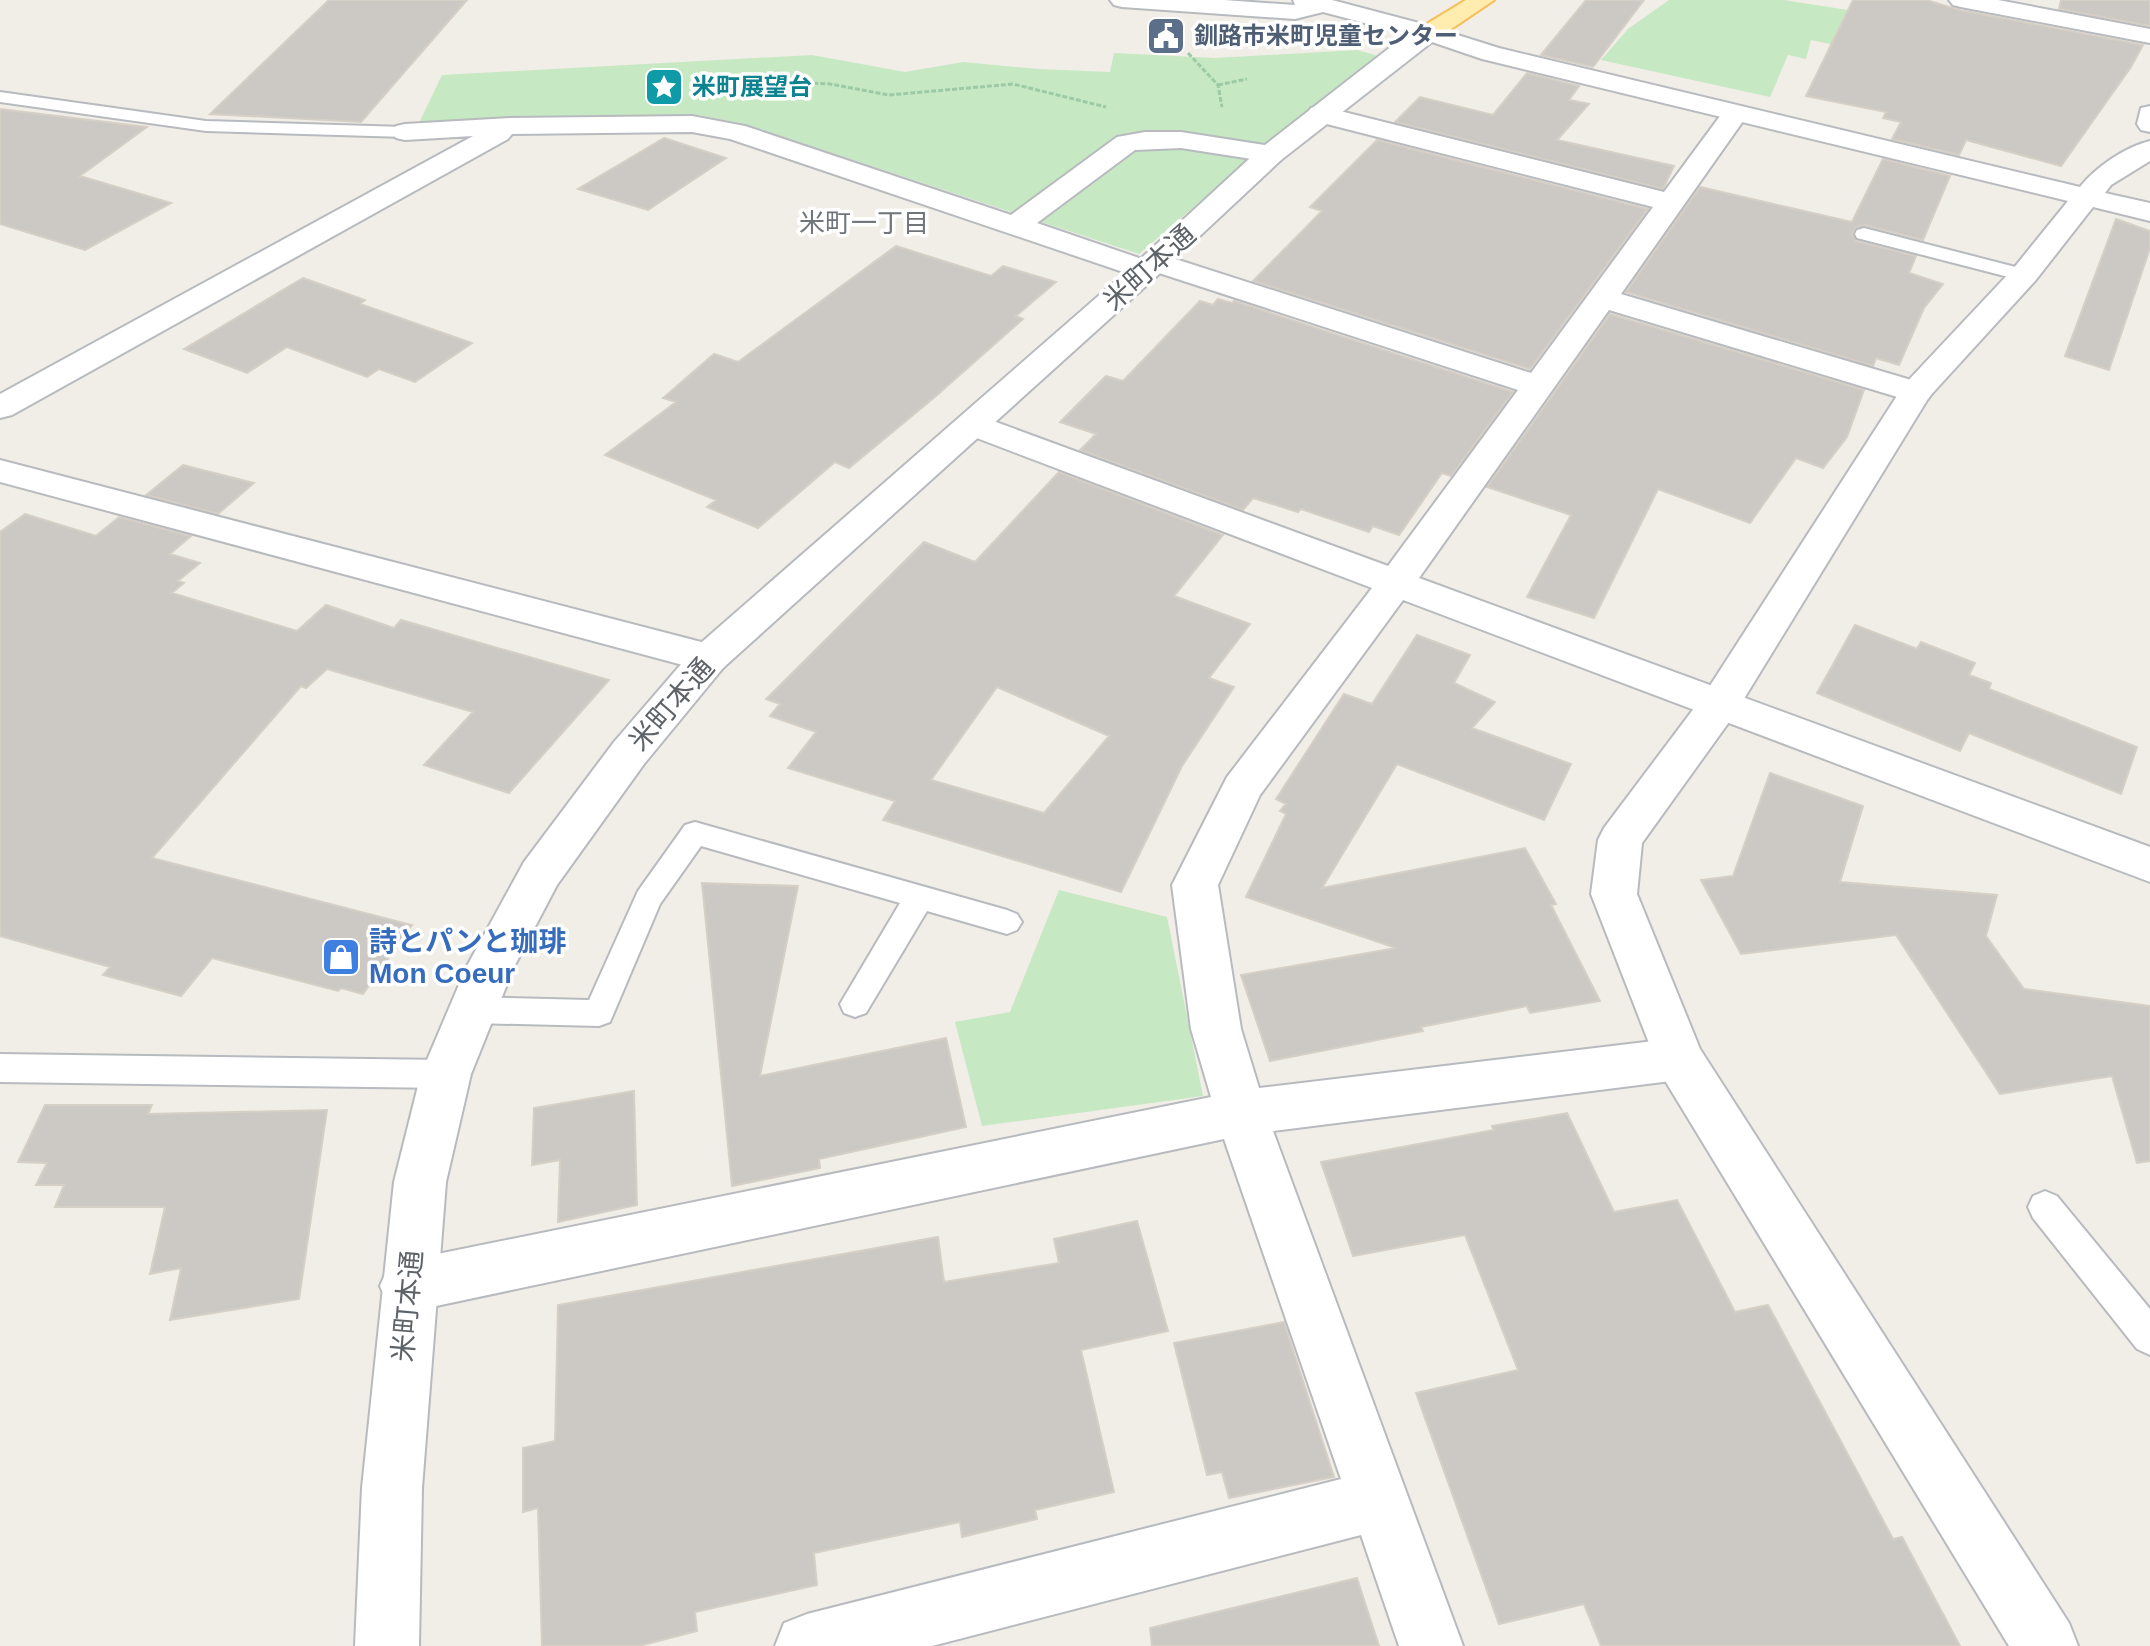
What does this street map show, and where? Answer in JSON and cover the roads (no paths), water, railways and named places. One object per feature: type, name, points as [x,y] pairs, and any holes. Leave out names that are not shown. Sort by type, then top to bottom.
[{"type":"main road","points":[[1429,33],[1482,0]]},
{"type":"street","points":[[1122,0],[1295,12],[1314,2],[1429,33],[1491,54],[2150,212]]},
{"type":"street","points":[[1961,0],[2150,36]]},
{"type":"street","name":"米町本通","points":[[387,1646],[392,1488],[408,1286],[420,1182],[446,1074],[491,966],[540,874],[629,753],[709,658],[1151,266],[1271,154],[1397,54],[1429,33]]},
{"type":"street","points":[[1320,114],[1673,203]]},
{"type":"street","points":[[1431,1646],[1241,1113],[1216,1029],[1195,885],[1242,788],[1396,583],[1735,114]]},
{"type":"street","points":[[2150,114],[2150,124]]},
{"type":"street","points":[[405,132],[510,126],[692,124],[736,132],[1016,225],[1538,386]]},
{"type":"street","points":[[0,408],[510,126]]},
{"type":"street","points":[[1016,225],[1127,143],[1170,139],[1271,154]]},
{"type":"street","points":[[2046,1646],[1679,1059],[1614,894],[1620,840],[1719,705],[1916,392],[2024,275],[2101,179],[2150,149]]},
{"type":"street","points":[[1602,298],[1916,392]]},
{"type":"street","points":[[973,425],[2150,865]]},
{"type":"street","points":[[0,471],[709,658]]},
{"type":"street","points":[[408,1286],[1241,1113],[1679,1059]]},
{"type":"street","points":[[807,1646],[1378,1500]]},
{"type":"lane","points":[[0,97],[206,126],[405,132]]},
{"type":"lane","points":[[1864,234],[2024,275]]},
{"type":"lane","points":[[472,1010],[599,1013],[648,899],[695,833],[1007,922]]},
{"type":"lane","points":[[855,1004],[920,896]]},
{"type":"lane","points":[[0,1068],[446,1074]]},
{"type":"lane","points":[[2045,1207],[2150,1337]]},
{"type":"place","name":"釧路市米町児童センター","points":[[1166,36]]},
{"type":"place","name":"米町展望台","points":[[664,87]]},
{"type":"place","name":"詩とパンと珈琲 Mon Coeur","points":[[341,957]]},
{"type":"district","name":"米町一丁目","points":[[864,223]]}]
